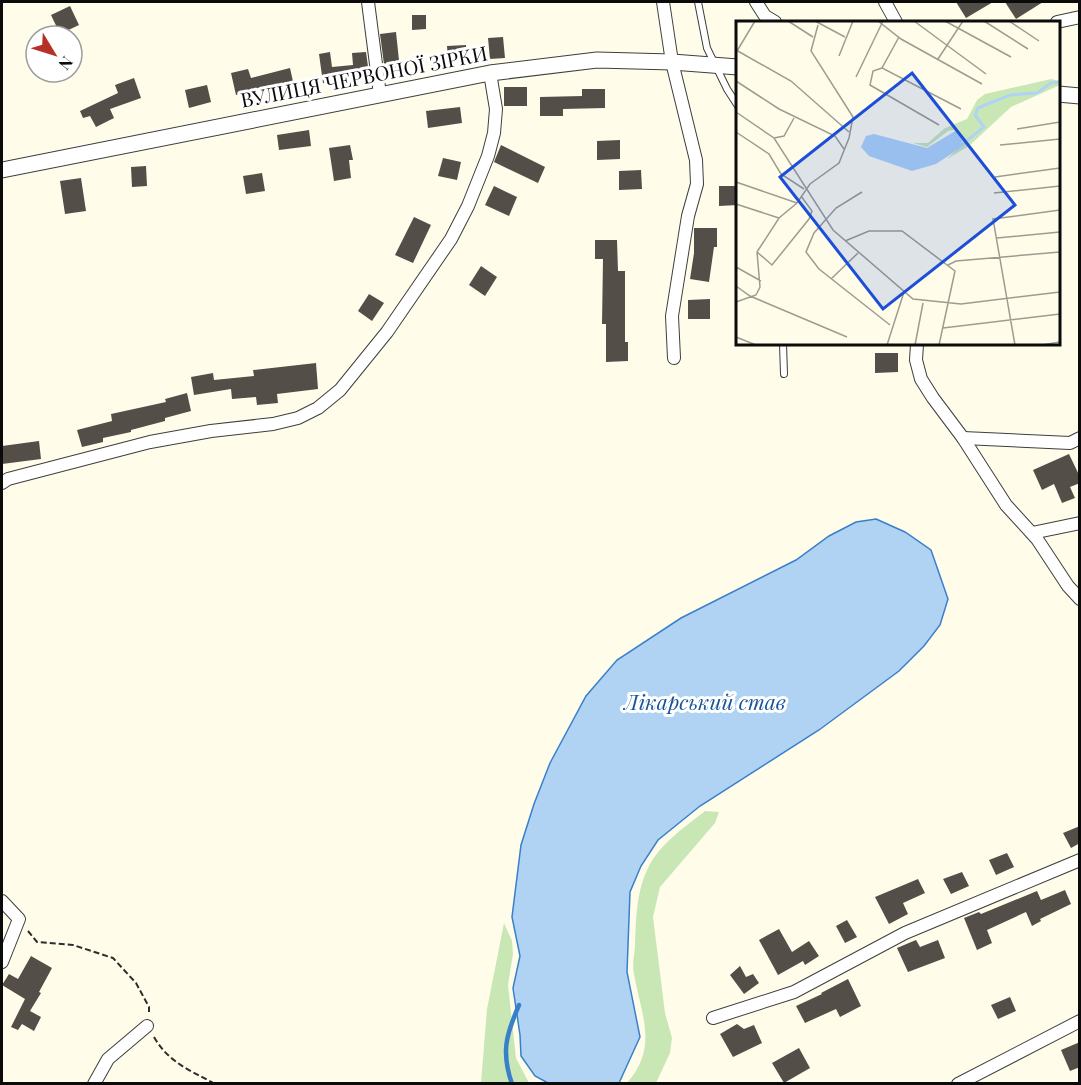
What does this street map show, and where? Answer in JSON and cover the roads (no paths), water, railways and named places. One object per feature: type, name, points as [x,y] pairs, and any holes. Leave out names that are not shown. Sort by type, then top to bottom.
[{"type":"street","points":[[368,2],[380,95]]},
{"type":"street","points":[[663,2],[672,62],[696,160],[697,184],[688,216],[672,316],[674,358]]},
{"type":"street","points":[[756,2],[765,16],[773,21]]},
{"type":"street","points":[[885,2],[895,21]]},
{"type":"street","points":[[1060,21],[1080,17]]},
{"type":"street","name":"ВУЛИЦЯ ЧЕРВОНОЇ ЗІРКИ","points":[[2,170],[490,73],[597,60],[736,67]]},
{"type":"street","points":[[2,483],[8,479],[150,442],[211,431],[273,424],[297,418],[318,408],[340,390],[393,323],[451,238],[468,206],[488,156],[494,133],[496,109],[490,73]]},
{"type":"street","points":[[1060,94],[1080,96]]},
{"type":"street","points":[[917,345],[916,360],[921,379],[963,438],[1006,505],[1032,533],[1068,586],[1080,599]]},
{"type":"street","points":[[963,438],[1070,444],[1080,438]]},
{"type":"street","points":[[1032,533],[1080,523]]},
{"type":"street","points":[[713,1018],[794,992],[905,933],[1080,860]]},
{"type":"street","points":[[2,901],[19,919],[2,962]]},
{"type":"street","points":[[958,1083],[1080,1021]]},
{"type":"street","points":[[94,1083],[108,1059],[147,1026]]},
{"type":"lane","points":[[698,2],[707,48],[736,102]]},
{"type":"lane","points":[[783,345],[784,374]]},
{"type":"water","name":"Лікарський став","points":[[876,519],[905,532],[931,550],[948,599],[940,625],[924,646],[899,671],[819,730],[700,806],[658,840],[641,866],[630,892],[627,972],[640,1037],[619,1083],[548,1083],[535,1076],[521,1056],[513,988],[520,956],[512,917],[521,845],[550,763],[586,696],[617,660],[681,618],[796,560],[829,536],[856,522]]},
{"type":"waterway","points":[[512,1084],[506,1044],[519,1005]]}]
